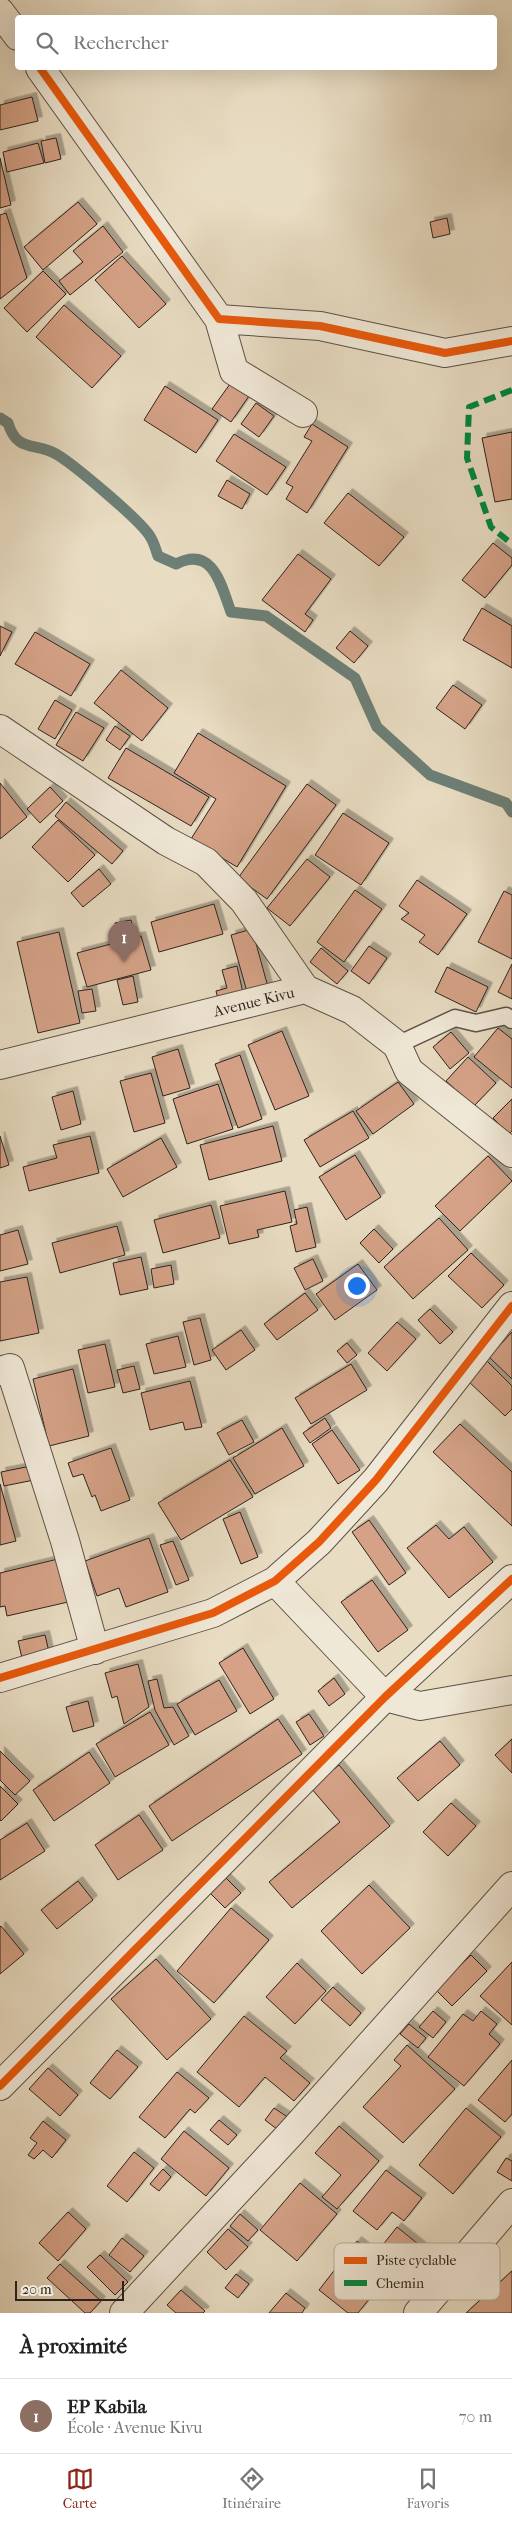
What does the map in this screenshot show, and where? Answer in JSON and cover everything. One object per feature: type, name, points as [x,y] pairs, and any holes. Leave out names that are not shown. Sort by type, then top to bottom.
[{"type":"street","points":[[0,12],[15,32]]},
{"type":"street","points":[[41,70],[219,319],[234,371],[303,414]]},
{"type":"street","points":[[219,319],[320,326],[445,353],[512,341]]},
{"type":"street","points":[[0,729],[166,841],[206,862],[244,901],[305,989]]},
{"type":"street","name":"Avenue Kivu","points":[[0,1065],[305,989],[352,1010],[397,1045],[409,1071],[512,1153]]},
{"type":"street","points":[[0,1678],[213,1613],[275,1581],[319,1542],[376,1480],[512,1306]]},
{"type":"street","points":[[0,1371],[10,1368],[65,1541],[95,1650]]},
{"type":"street","points":[[0,2086],[385,1697],[512,1579]]},
{"type":"street","points":[[275,1581],[385,1697],[420,1706],[512,1690]]},
{"type":"street","points":[[124,2313],[291,2133],[512,1886]]},
{"type":"street","points":[[478,2243],[512,2203]]},
{"type":"street","points":[[418,2313],[429,2300]]},
{"type":"lane","points":[[397,1045],[456,1018],[476,1023],[506,1016],[512,1020]]},
{"type":"building","points":[[32,97],[38,121],[0,130],[0,105]]},
{"type":"building","points":[[56,138],[61,159],[45,163],[41,141]]},
{"type":"building","points":[[38,143],[44,163],[7,172],[3,152]]},
{"type":"building","points":[[0,158],[11,205],[0,208]]},
{"type":"building","points":[[78,202],[97,224],[43,270],[24,247]]},
{"type":"building","points":[[6,213],[27,278],[0,299],[0,215]]},
{"type":"building","points":[[447,218],[450,234],[433,238],[430,222]]},
{"type":"building","points":[[103,226],[123,252],[70,295],[59,281],[83,262],[73,251]]},
{"type":"building","points":[[122,256],[166,304],[139,328],[95,280]]},
{"type":"building","points":[[43,271],[66,294],[27,332],[4,308]]},
{"type":"building","points":[[64,305],[121,356],[92,388],[36,337]]},
{"type":"building","points":[[230,384],[249,396],[231,422],[212,409]]},
{"type":"building","points":[[165,386],[218,420],[196,453],[144,420]]},
{"type":"building","points":[[256,403],[274,416],[259,437],[241,424]]},
{"type":"building","points":[[312,424],[348,447],[307,513],[286,499],[293,487],[286,483],[312,441],[304,437]]},
{"type":"building","points":[[512,432],[512,499],[495,502],[482,438]]},
{"type":"building","points":[[234,434],[286,467],[267,495],[216,461]]},
{"type":"building","points":[[227,480],[250,494],[242,509],[218,496]]},
{"type":"building","points":[[348,493],[404,537],[379,566],[324,523]]},
{"type":"building","points":[[493,543],[512,558],[512,565],[485,598],[462,580]]},
{"type":"building","points":[[298,554],[331,579],[305,614],[313,620],[305,632],[262,600]]},
{"type":"building","points":[[482,608],[512,626],[512,668],[463,640]]},
{"type":"building","points":[[0,626],[12,632],[0,656]]},
{"type":"building","points":[[350,631],[368,646],[354,663],[336,648]]},
{"type":"building","points":[[35,632],[90,664],[71,696],[15,664]]},
{"type":"building","points":[[121,670],[168,708],[142,741],[94,703]]},
{"type":"building","points":[[453,685],[482,705],[465,729],[436,708]]},
{"type":"building","points":[[55,700],[72,710],[55,739],[38,729]]},
{"type":"building","points":[[76,712],[104,728],[83,761],[56,745]]},
{"type":"building","points":[[115,726],[130,736],[120,750],[106,740]]},
{"type":"building","points":[[198,733],[286,786],[237,867],[191,839],[216,799],[174,773]]},
{"type":"building","points":[[126,748],[209,797],[191,826],[108,778]]},
{"type":"building","points":[[0,783],[27,817],[0,839]]},
{"type":"building","points":[[307,784],[336,805],[267,899],[238,878]]},
{"type":"building","points":[[50,787],[63,801],[40,823],[27,809]]},
{"type":"building","points":[[66,802],[123,851],[112,864],[55,816]]},
{"type":"building","points":[[343,813],[389,843],[361,885],[315,855]]},
{"type":"building","points":[[58,820],[95,855],[68,882],[32,847]]},
{"type":"building","points":[[307,859],[330,877],[290,926],[267,908]]},
{"type":"building","points":[[99,869],[111,884],[83,907],[71,893]]},
{"type":"building","points":[[417,880],[467,914],[438,955],[419,942],[425,935],[401,919],[409,913],[399,906]]},
{"type":"building","points":[[355,890],[382,909],[344,962],[317,942]]},
{"type":"building","points":[[504,891],[512,895],[512,959],[478,942]]},
{"type":"building","points":[[214,904],[223,934],[159,952],[151,922]]},
{"type":"building","points":[[131,920],[134,934],[119,937],[115,923]]},
{"type":"building","points":[[252,929],[268,987],[247,992],[231,935]]},
{"type":"building","points":[[59,932],[80,1023],[38,1033],[17,942]]},
{"type":"building","points":[[141,936],[151,970],[87,987],[77,953]]},
{"type":"building","points":[[369,946],[387,958],[369,984],[351,971]]},
{"type":"building","points":[[321,948],[348,971],[337,984],[310,962]]},
{"type":"building","points":[[512,964],[512,999],[498,992]]},
{"type":"building","points":[[237,966],[243,993],[218,999],[216,991],[227,988],[222,970]]},
{"type":"building","points":[[447,967],[488,987],[476,1012],[435,992]]},
{"type":"building","points":[[133,976],[138,1002],[123,1005],[117,980]]},
{"type":"building","points":[[92,989],[96,1011],[82,1013],[78,991]]},
{"type":"building","points":[[498,1028],[512,1039],[512,1088],[474,1057]]},
{"type":"building","points":[[282,1031],[309,1096],[275,1110],[248,1045]]},
{"type":"building","points":[[451,1032],[469,1053],[450,1069],[433,1047]]},
{"type":"building","points":[[178,1049],[190,1088],[163,1096],[152,1057]]},
{"type":"building","points":[[240,1055],[262,1119],[238,1128],[215,1064]]},
{"type":"building","points":[[468,1057],[496,1083],[474,1106],[446,1081]]},
{"type":"building","points":[[151,1073],[165,1123],[134,1132],[120,1081]]},
{"type":"building","points":[[398,1082],[414,1104],[373,1134],[356,1111]]},
{"type":"building","points":[[218,1084],[233,1129],[187,1144],[173,1099]]},
{"type":"building","points":[[73,1091],[81,1124],[61,1130],[52,1097]]},
{"type":"building","points":[[512,1099],[512,1131],[509,1134],[493,1118]]},
{"type":"building","points":[[353,1111],[369,1138],[320,1167],[304,1140]]},
{"type":"building","points":[[273,1126],[282,1161],[209,1180],[200,1145]]},
{"type":"building","points":[[0,1136],[9,1165],[0,1168]]},
{"type":"building","points":[[90,1136],[99,1173],[29,1191],[23,1167],[57,1158],[53,1145]]},
{"type":"building","points":[[161,1138],[177,1167],[123,1197],[107,1169]]},
{"type":"building","points":[[355,1155],[381,1197],[346,1220],[319,1177]]},
{"type":"building","points":[[488,1156],[512,1181],[460,1231],[435,1206]]},
{"type":"building","points":[[285,1191],[292,1222],[257,1230],[259,1237],[229,1244],[220,1206]]},
{"type":"building","points":[[211,1205],[220,1238],[163,1253],[154,1220]]},
{"type":"building","points":[[307,1207],[316,1247],[296,1252],[290,1226],[297,1224],[294,1210]]},
{"type":"building","points":[[439,1218],[468,1250],[413,1299],[384,1267]]},
{"type":"building","points":[[117,1226],[125,1255],[60,1273],[52,1243]]},
{"type":"building","points":[[374,1229],[393,1249],[379,1263],[360,1243]]},
{"type":"building","points":[[18,1230],[28,1264],[0,1271],[0,1235]]},
{"type":"building","points":[[471,1253],[504,1285],[482,1308],[448,1276]]},
{"type":"building","points":[[141,1257],[148,1289],[120,1295],[113,1263]]},
{"type":"building","points":[[313,1259],[323,1281],[305,1290],[294,1268]]},
{"type":"building","points":[[358,1264],[377,1290],[335,1320],[316,1294]]},
{"type":"building","points":[[171,1265],[174,1284],[154,1288],[151,1269]]},
{"type":"building","points":[[27,1277],[39,1333],[0,1341],[0,1282]]},
{"type":"building","points":[[305,1293],[318,1310],[277,1340],[264,1324]]},
{"type":"building","points":[[430,1309],[453,1332],[440,1344],[418,1320]]},
{"type":"building","points":[[200,1318],[211,1360],[194,1365],[183,1322]]},
{"type":"building","points":[[397,1322],[416,1339],[387,1371],[368,1353]]},
{"type":"building","points":[[241,1330],[255,1350],[226,1370],[212,1350]]},
{"type":"building","points":[[512,1332],[512,1379],[489,1357]]},
{"type":"building","points":[[178,1336],[186,1367],[154,1374],[146,1344]]},
{"type":"building","points":[[347,1343],[357,1355],[347,1363],[337,1351]]},
{"type":"building","points":[[105,1344],[115,1387],[88,1393],[78,1350]]},
{"type":"building","points":[[486,1360],[512,1386],[512,1409],[505,1416],[467,1380]]},
{"type":"building","points":[[351,1364],[367,1390],[311,1424],[295,1398]]},
{"type":"building","points":[[134,1366],[140,1389],[123,1393],[117,1370]]},
{"type":"building","points":[[73,1369],[89,1436],[49,1446],[33,1379]]},
{"type":"building","points":[[190,1381],[202,1427],[185,1430],[183,1422],[150,1430],[141,1393]]},
{"type":"building","points":[[325,1418],[331,1428],[310,1443],[303,1433]]},
{"type":"building","points":[[242,1420],[254,1442],[229,1455],[217,1433]]},
{"type":"building","points":[[460,1424],[512,1472],[512,1526],[433,1452]]},
{"type":"building","points":[[282,1428],[304,1466],[255,1494],[233,1458]]},
{"type":"building","points":[[332,1430],[360,1470],[338,1484],[312,1444]]},
{"type":"building","points":[[111,1448],[130,1500],[101,1511],[95,1495],[92,1497],[83,1474],[73,1477],[68,1463]]},
{"type":"building","points":[[230,1460],[253,1497],[181,1540],[158,1503]]},
{"type":"building","points":[[31,1466],[34,1480],[4,1486],[1,1472]]},
{"type":"building","points":[[0,1484],[16,1541],[0,1545]]},
{"type":"building","points":[[240,1512],[258,1557],[241,1564],[223,1519]]},
{"type":"building","points":[[369,1520],[406,1573],[389,1585],[352,1532]]},
{"type":"building","points":[[436,1525],[449,1539],[464,1527],[493,1562],[449,1598],[407,1548]]},
{"type":"building","points":[[149,1538],[168,1592],[126,1607],[119,1588],[97,1596],[85,1561]]},
{"type":"building","points":[[173,1541],[189,1580],[176,1585],[160,1545]]},
{"type":"building","points":[[58,1559],[68,1602],[7,1616],[5,1606],[0,1607],[0,1573]]},
{"type":"building","points":[[372,1580],[408,1630],[378,1652],[341,1602]]},
{"type":"building","points":[[45,1635],[49,1652],[22,1658],[18,1641]]},
{"type":"building","points":[[243,1648],[274,1699],[250,1714],[219,1663]]},
{"type":"building","points":[[138,1664],[149,1707],[124,1724],[117,1696],[112,1698],[105,1673]]},
{"type":"building","points":[[334,1678],[345,1694],[329,1706],[318,1691]]},
{"type":"building","points":[[157,1679],[164,1708],[173,1707],[189,1736],[174,1745],[155,1710],[148,1681]]},
{"type":"building","points":[[219,1680],[237,1711],[195,1735],[177,1704]]},
{"type":"building","points":[[88,1701],[94,1726],[73,1732],[66,1707]]},
{"type":"building","points":[[150,1712],[169,1745],[115,1777],[96,1744]]},
{"type":"building","points":[[309,1714],[324,1736],[310,1745],[296,1722]]},
{"type":"building","points":[[278,1719],[302,1754],[172,1841],[149,1806]]},
{"type":"building","points":[[512,1739],[512,1773],[495,1755]]},
{"type":"building","points":[[440,1741],[460,1765],[418,1801],[397,1778]]},
{"type":"building","points":[[0,1751],[30,1781],[15,1795],[0,1780]]},
{"type":"building","points":[[89,1752],[110,1783],[54,1821],[33,1790]]},
{"type":"building","points":[[339,1765],[390,1826],[292,1908],[269,1882],[340,1822],[311,1788]]},
{"type":"building","points":[[0,1786],[18,1804],[1,1821],[0,1820]]},
{"type":"building","points":[[451,1803],[476,1826],[448,1856],[423,1832]]},
{"type":"building","points":[[139,1815],[163,1850],[118,1880],[95,1845]]},
{"type":"building","points":[[27,1823],[45,1851],[0,1880],[0,1840]]},
{"type":"building","points":[[223,1875],[241,1893],[225,1908],[207,1890]]},
{"type":"building","points":[[78,1881],[93,1900],[57,1929],[41,1910]]},
{"type":"building","points":[[369,1885],[410,1928],[362,1974],[321,1931]]},
{"type":"building","points":[[231,1908],[269,1940],[214,2003],[177,1971]]},
{"type":"building","points":[[0,1927],[24,1954],[0,1974]]},
{"type":"building","points":[[471,1955],[487,1971],[452,2006],[436,1990]]},
{"type":"building","points":[[156,1959],[211,2019],[167,2060],[111,1999]]},
{"type":"building","points":[[512,1962],[512,2025],[480,1996]]},
{"type":"building","points":[[297,1963],[326,1991],[295,2024],[266,1997]]},
{"type":"building","points":[[333,1987],[361,2013],[350,2026],[321,2000]]},
{"type":"building","points":[[433,2011],[446,2022],[433,2038],[419,2027]]},
{"type":"building","points":[[481,2011],[497,2024],[489,2034],[500,2044],[464,2086],[428,2057],[463,2014],[473,2021]]},
{"type":"building","points":[[244,2016],[287,2051],[280,2058],[310,2083],[294,2101],[265,2077],[239,2107],[197,2072]]},
{"type":"building","points":[[409,2024],[426,2038],[418,2048],[400,2034]]},
{"type":"building","points":[[407,2045],[455,2089],[403,2143],[363,2107],[401,2066],[394,2060]]},
{"type":"building","points":[[117,2050],[138,2067],[110,2099],[90,2083]]},
{"type":"building","points":[[512,2060],[512,2114],[505,2122],[478,2100]]},
{"type":"building","points":[[48,2068],[78,2095],[60,2116],[29,2089]]},
{"type":"building","points":[[177,2072],[209,2098],[195,2113],[190,2109],[165,2138],[139,2117]]},
{"type":"building","points":[[274,2108],[292,2120],[282,2133],[265,2120]]},
{"type":"building","points":[[466,2108],[501,2137],[453,2194],[419,2165]]},
{"type":"building","points":[[219,2120],[237,2135],[228,2145],[210,2130]]},
{"type":"building","points":[[43,2121],[66,2140],[52,2158],[43,2150],[34,2159],[28,2155],[37,2143],[30,2138]]},
{"type":"building","points":[[339,2126],[379,2161],[337,2209],[322,2197],[341,2175],[315,2153]]},
{"type":"building","points":[[184,2131],[229,2168],[206,2196],[161,2159]]},
{"type":"building","points":[[134,2152],[154,2168],[127,2202],[107,2186]]},
{"type":"building","points":[[506,2158],[512,2161],[512,2181],[497,2172]]},
{"type":"building","points":[[163,2169],[171,2177],[159,2191],[150,2184]]},
{"type":"building","points":[[386,2170],[422,2198],[404,2221],[392,2212],[377,2230],[353,2211]]},
{"type":"building","points":[[300,2183],[337,2214],[297,2261],[260,2230]]},
{"type":"building","points":[[68,2212],[86,2229],[58,2261],[39,2243]]},
{"type":"building","points":[[240,2214],[258,2230],[248,2241],[230,2226]]},
{"type":"building","points":[[397,2227],[417,2243],[384,2243]]},
{"type":"building","points":[[228,2229],[248,2247],[226,2270],[207,2252]]},
{"type":"building","points":[[122,2238],[144,2256],[130,2272],[109,2255]]},
{"type":"building","points":[[100,2255],[128,2282],[115,2295],[87,2267]]},
{"type":"building","points":[[60,2264],[101,2301],[90,2313],[85,2313],[47,2278]]},
{"type":"building","points":[[334,2271],[334,2300],[368,2300],[358,2313],[348,2313],[319,2290]]},
{"type":"building","points":[[512,2271],[512,2313],[466,2313],[480,2300],[500,2300],[500,2282]]},
{"type":"building","points":[[236,2274],[249,2284],[238,2298],[225,2288]]},
{"type":"building","points":[[181,2290],[205,2311],[203,2313],[176,2313],[167,2305]]},
{"type":"building","points":[[286,2293],[305,2308],[302,2313],[269,2313]]},
{"type":"waterway","points":[[0,418],[8,423],[16,439],[22,443],[56,454],[107,494],[146,530],[158,556],[176,564],[189,560],[199,560],[207,564],[219,580],[231,612],[266,616],[355,678],[377,727],[430,775],[506,803],[512,812]]},
{"type":"marked path","points":[[512,390],[469,407],[467,458],[491,527],[512,544]]},
{"type":"cycle path","points":[[41,70],[219,319],[320,326],[445,353],[512,341]]},
{"type":"cycle path","points":[[0,1678],[213,1613],[275,1581],[319,1542],[376,1480],[512,1306]]},
{"type":"cycle path","points":[[0,2086],[385,1697],[512,1579]]},
{"type":"place","name":"EP Kabila","points":[[124,962]]}]
